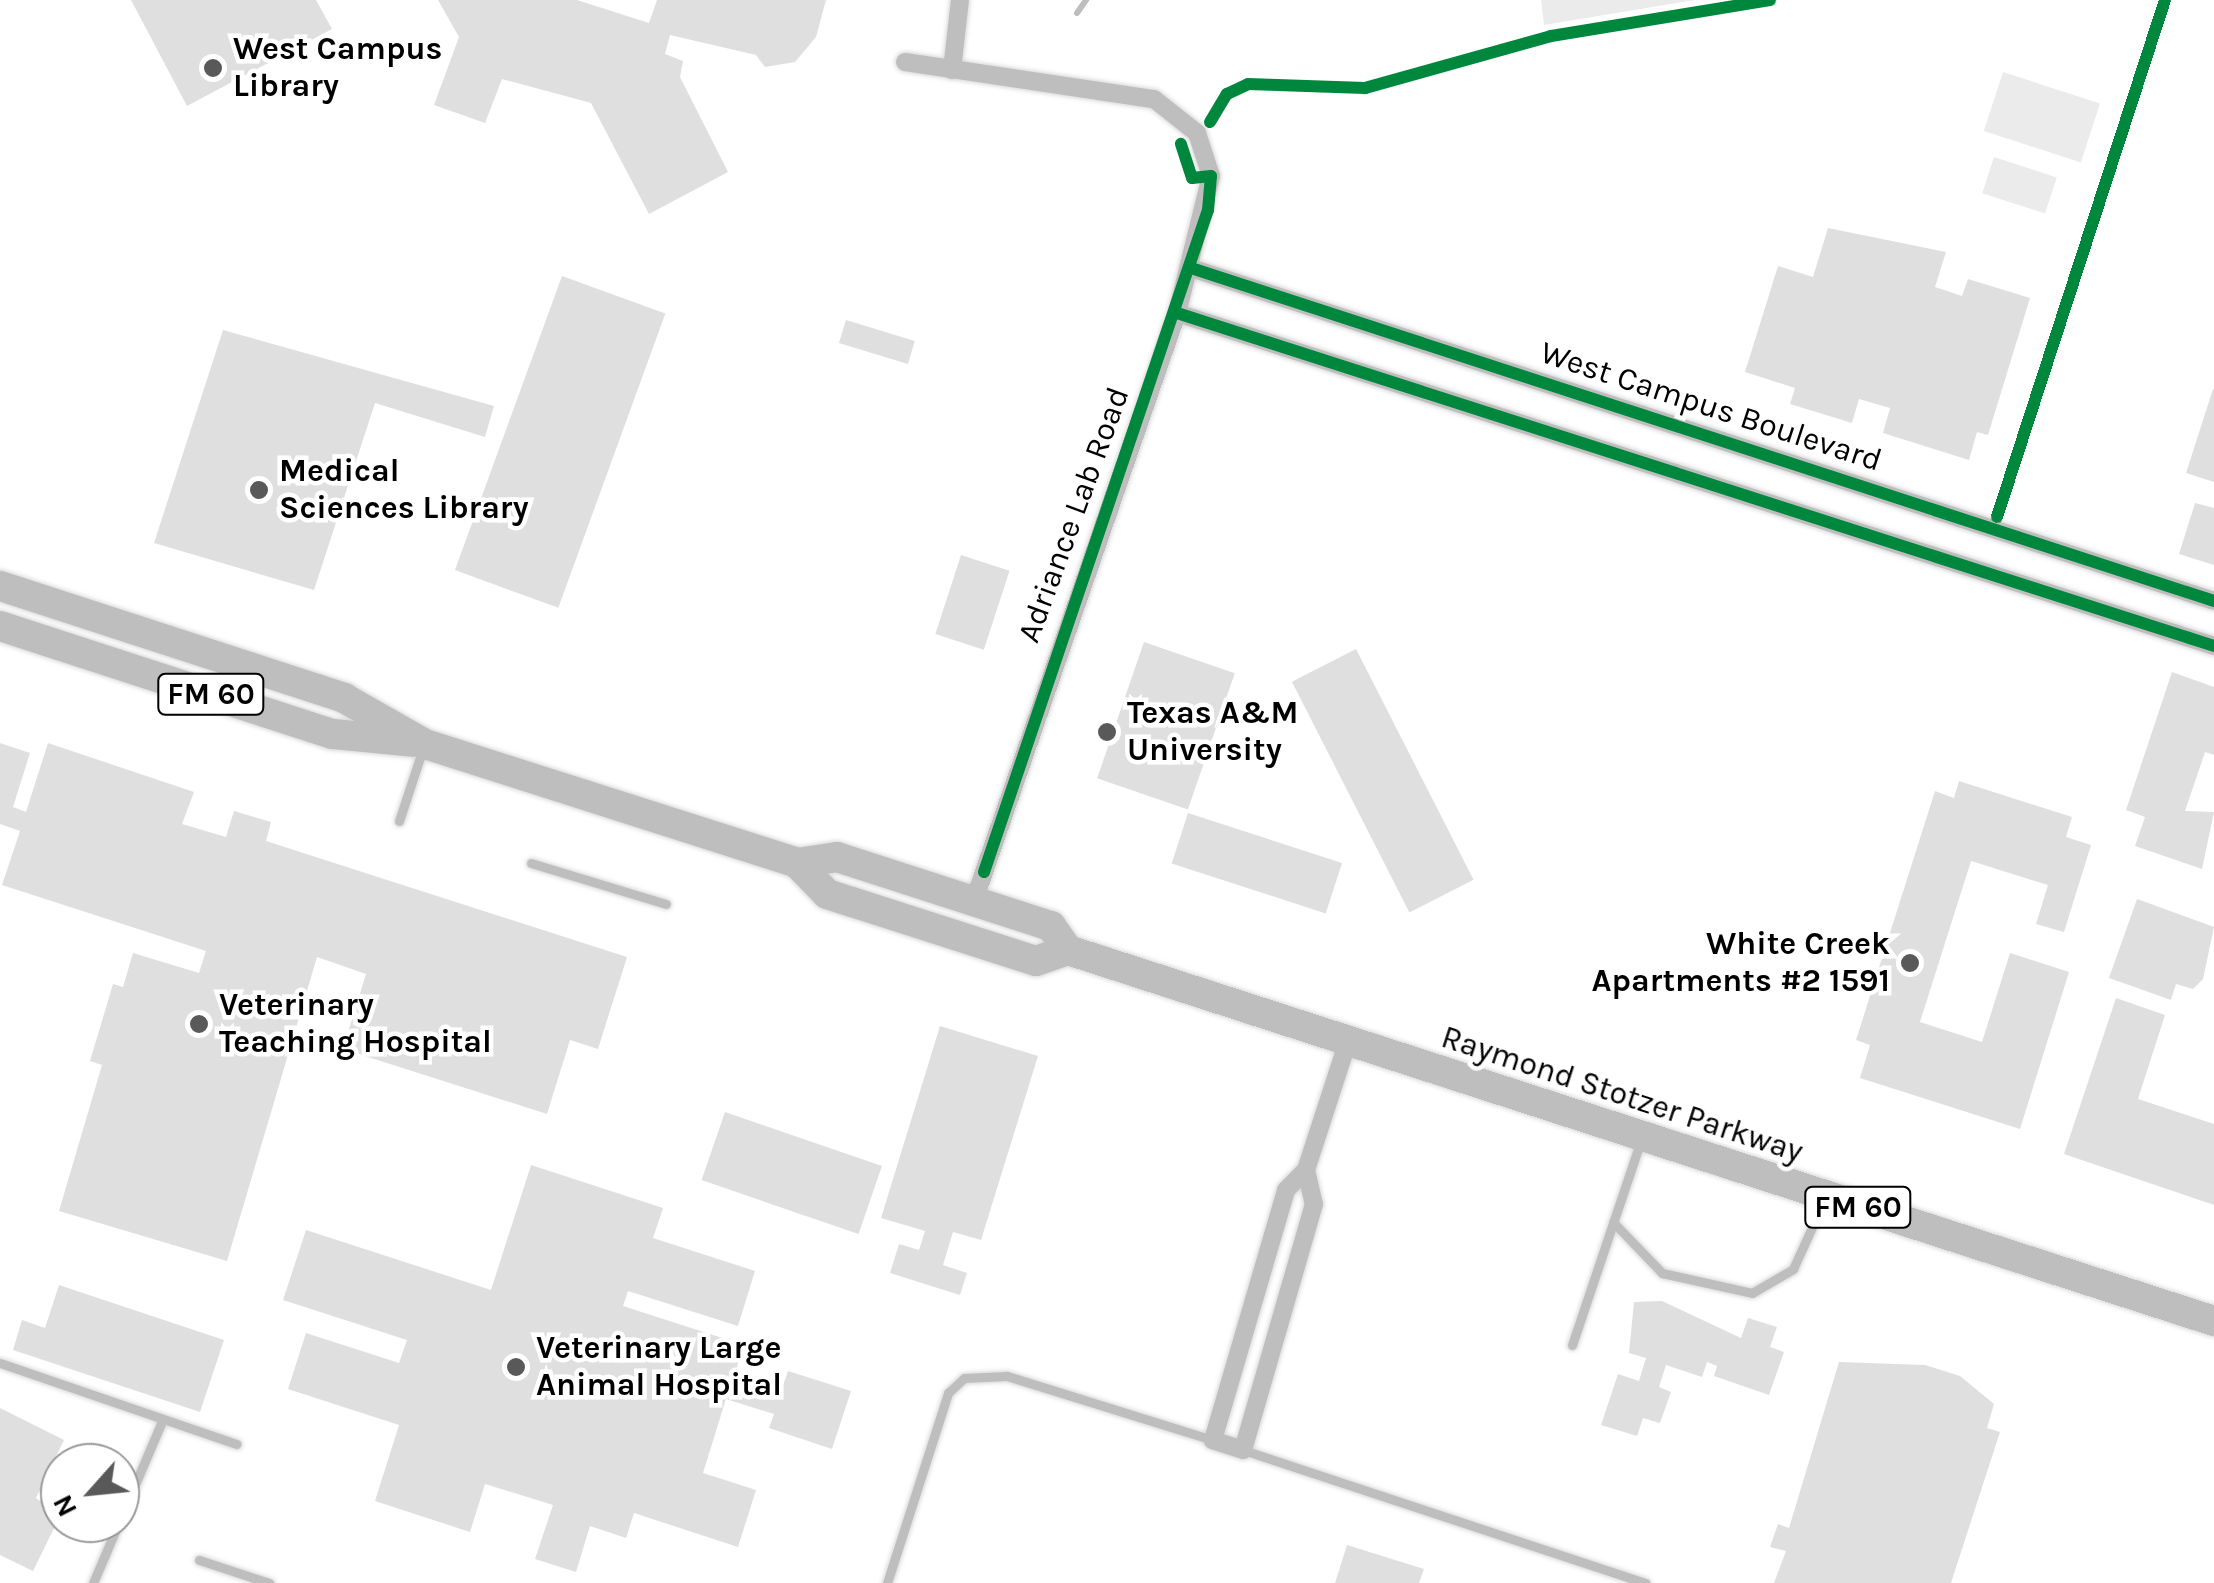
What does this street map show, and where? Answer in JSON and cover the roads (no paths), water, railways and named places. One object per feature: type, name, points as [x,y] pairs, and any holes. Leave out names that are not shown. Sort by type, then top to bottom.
[{"type":"main road","name":"Raymond Stotzer Parkway","points":[[0,586],[344,698],[425,744]]},
{"type":"main road","name":"Raymond Stotzer Parkway","points":[[0,626],[333,734],[425,744],[797,863],[836,857],[1052,926],[1068,950],[1347,1044],[2214,1321]]},
{"type":"main road","points":[[196,689],[208,654]]},
{"type":"main road","name":"Raymond Stotzer Parkway","points":[[797,863],[827,894],[1036,962],[1068,950]]},
{"type":"main road","points":[[852,902],[889,894],[951,913],[974,902]]},
{"type":"street","points":[[905,62],[952,70],[960,0]]},
{"type":"street","name":"Adriance Lab Road","points":[[952,70],[1154,99],[1197,133],[1211,194],[1177,312],[974,902]]},
{"type":"street","name":"West Campus Boulevard","points":[[1191,268],[2214,601]]},
{"type":"street","points":[[1177,312],[2214,646]]},
{"type":"street","points":[[1306,1170],[1314,1204],[1243,1450],[1212,1440],[1286,1190],[1306,1170],[1347,1044]]},
{"type":"lane","points":[[399,821],[425,744]]},
{"type":"lane","points":[[532,862],[666,904]]},
{"type":"lane","points":[[1572,1346],[1642,1138]]},
{"type":"lane","points":[[1613,1222],[1662,1273],[1752,1293],[1793,1270],[1826,1197]]},
{"type":"lane","points":[[0,1363],[236,1444]]},
{"type":"lane","points":[[886,1583],[948,1392],[964,1378],[1006,1376],[1212,1440]]},
{"type":"lane","points":[[93,1583],[163,1419]]},
{"type":"lane","points":[[1243,1450],[1646,1583]]},
{"type":"lane","points":[[198,1560],[269,1583]]},
{"type":"waterway","points":[[1077,13],[1086,0]]},
{"type":"place","name":"West Campus Library","points":[[213,68]]},
{"type":"place","name":"Medical Sciences Library","points":[[259,490]]},
{"type":"place","name":"Texas A&M University","points":[[1107,732]]},
{"type":"place","name":"White Creek Apartments #2 1591","points":[[1910,963]]},
{"type":"place","name":"Veterinary Teaching Hospital","points":[[199,1024]]},
{"type":"place","name":"Veterinary Large Animal Hospital","points":[[516,1367]]}]
